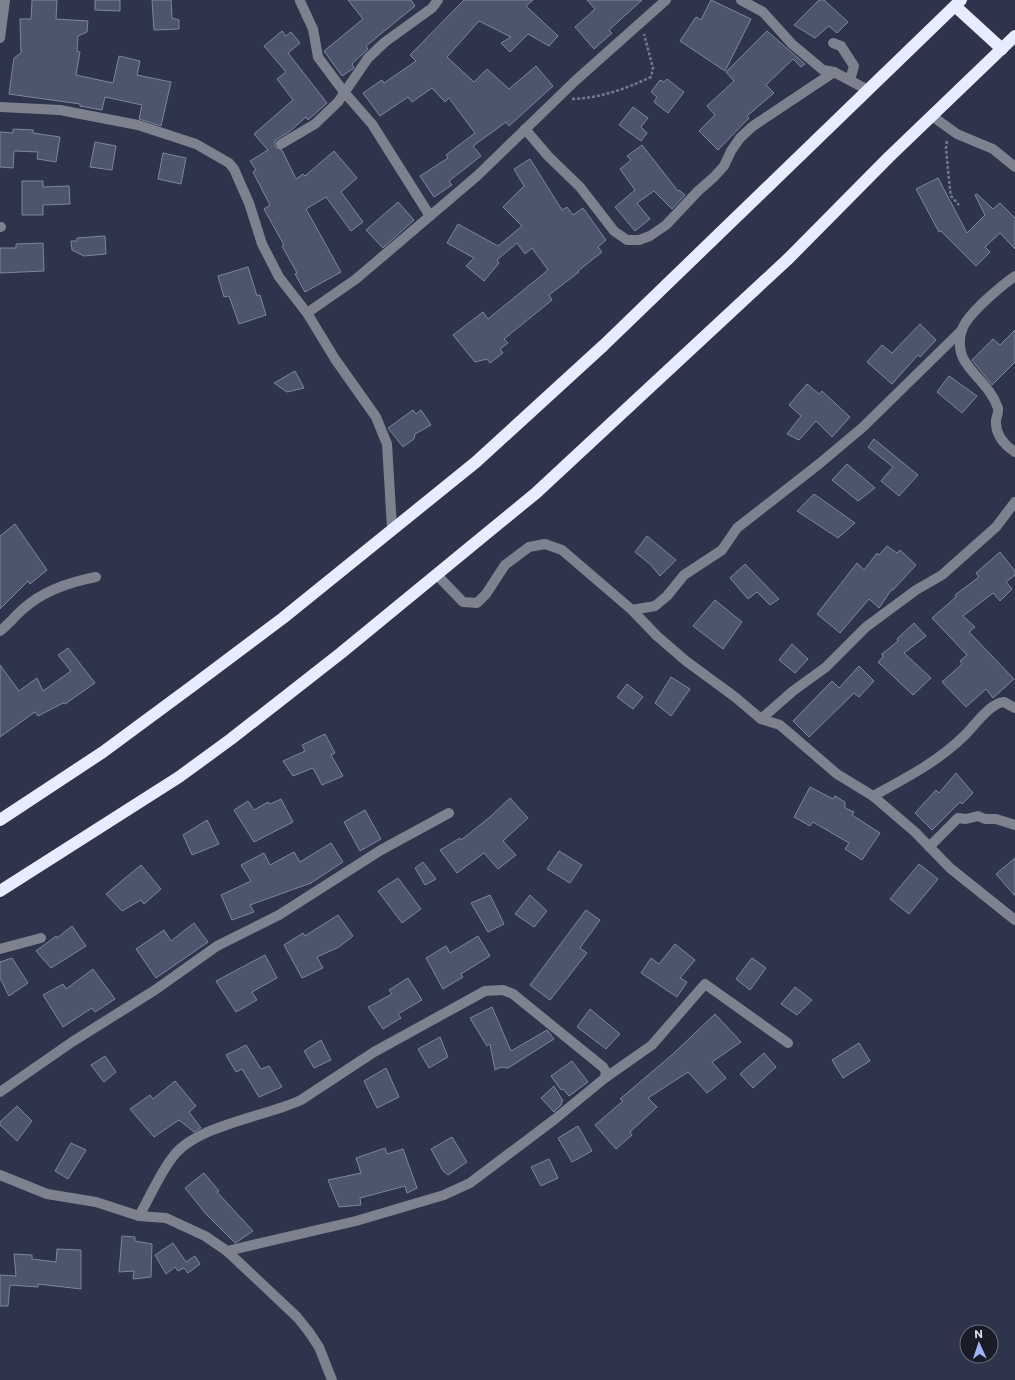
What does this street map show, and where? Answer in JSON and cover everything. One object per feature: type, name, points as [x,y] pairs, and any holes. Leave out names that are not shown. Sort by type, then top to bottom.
[{"type":"highway","points":[[0,820],[102,752],[283,618],[392,528],[476,462],[604,345],[958,3],[1002,49]]},
{"type":"highway","points":[[0,891],[179,777],[341,653],[536,493],[789,258],[1015,36]]},
{"type":"street","points":[[0,38],[5,0]]},
{"type":"street","points":[[281,144],[315,124],[338,102],[368,58],[385,42],[432,8],[438,0]]},
{"type":"street","points":[[307,313],[356,279],[477,176],[558,98],[666,0]]},
{"type":"street","points":[[741,0],[763,12],[792,44],[823,70],[834,72],[868,90]]},
{"type":"street","points":[[300,1],[313,29],[318,57],[344,92],[372,124],[430,216]]},
{"type":"street","points":[[833,43],[841,46],[854,66],[853,74],[850,80]]},
{"type":"street","points":[[525,129],[548,156],[580,187],[614,231],[627,240],[639,240],[650,236],[666,225],[698,191],[714,178],[724,166],[731,150],[740,138],[753,126],[834,72]]},
{"type":"street","points":[[0,107],[60,110],[138,125],[196,144],[229,163],[234,169],[249,203],[262,244],[279,277],[307,313],[335,358],[376,416],[387,444],[392,528]]},
{"type":"street","points":[[932,116],[957,134],[993,149],[1015,167]]},
{"type":"street","points":[[632,610],[655,606],[667,596],[684,575],[722,550],[737,528],[819,464],[863,427],[962,330],[968,320],[1002,284],[1015,276]]},
{"type":"street","points":[[962,330],[960,340],[963,358],[988,389],[998,409],[996,431],[1001,440],[1015,452]]},
{"type":"street","points":[[761,719],[793,691],[826,667],[866,627],[916,590],[942,575],[996,527],[1015,502]]},
{"type":"street","points":[[437,575],[463,602],[477,604],[486,594],[505,566],[519,553],[529,547],[545,544],[562,550],[632,610],[657,636],[761,719],[780,725],[837,774],[874,796],[915,832],[963,878],[1015,920]]},
{"type":"street","points":[[0,631],[24,608],[53,589],[70,582],[96,577]]},
{"type":"street","points":[[874,796],[929,764],[946,752],[964,737],[994,705],[1004,702],[1015,708]]},
{"type":"street","points":[[0,1092],[72,1042],[154,990],[218,946],[279,915],[381,850],[449,813]]},
{"type":"street","points":[[929,847],[958,818],[966,819],[978,816],[985,819],[996,819],[1015,826]]},
{"type":"street","points":[[0,949],[41,938]]},
{"type":"street","points":[[227,1251],[356,1221],[444,1195],[458,1189],[483,1174],[555,1119],[605,1078],[652,1045],[705,984],[788,1043]]},
{"type":"street","points":[[139,1216],[172,1157],[181,1148],[196,1138],[218,1128],[288,1106],[301,1100],[374,1052],[485,991],[503,990],[513,994],[603,1067],[606,1072],[605,1078]]},
{"type":"street","points":[[0,1175],[47,1194],[96,1202],[139,1216],[166,1218],[205,1236],[227,1251],[297,1317],[310,1332],[319,1347],[332,1380]]},
{"type":"path","points":[[558,98],[573,99],[596,97],[619,91],[650,77],[653,68],[640,22]]},
{"type":"path","points":[[949,128],[946,148],[950,190],[951,196],[959,205]]},
{"type":"building","points":[[32,0],[57,0],[56,19],[88,21],[87,32],[78,36],[77,51],[80,52],[76,75],[113,83],[119,56],[140,61],[137,75],[171,82],[161,126],[139,119],[142,105],[105,97],[102,110],[80,106],[80,104],[9,94],[14,58],[21,53],[20,19],[31,19]]},
{"type":"building","points":[[95,0],[120,0],[120,11],[95,10]]},
{"type":"building","points":[[152,0],[171,0],[172,18],[179,20],[179,29],[154,30]]},
{"type":"building","points":[[348,0],[411,0],[415,6],[366,46],[368,49],[352,64],[354,68],[342,76],[324,51],[363,19]]},
{"type":"building","points":[[464,0],[533,0],[526,6],[558,36],[549,46],[528,34],[510,52],[501,43],[511,37],[479,21],[447,57],[474,82],[487,69],[509,89],[536,66],[553,86],[509,126],[506,122],[473,146],[481,156],[449,181],[452,185],[434,197],[420,176],[448,158],[446,155],[475,133],[449,98],[445,102],[432,88],[412,102],[408,97],[380,116],[363,93],[382,80],[384,83],[416,61],[410,55]]},
{"type":"building","points":[[587,0],[642,0],[609,30],[612,33],[594,49],[575,27],[595,9]]},
{"type":"building","points":[[711,0],[751,19],[725,71],[680,41],[696,17],[701,20]]},
{"type":"building","points":[[819,0],[824,0],[848,22],[837,33],[829,26],[815,38],[794,25]]},
{"type":"building","points":[[282,31],[286,36],[291,32],[300,43],[288,53],[327,103],[308,120],[306,117],[289,132],[277,139],[275,141],[275,147],[282,150],[296,179],[303,174],[305,176],[334,151],[357,178],[341,192],[363,222],[351,231],[326,197],[306,209],[341,272],[305,292],[295,274],[297,273],[282,246],[284,245],[264,209],[270,205],[253,172],[256,170],[250,161],[268,150],[254,134],[293,100],[277,79],[286,72],[264,46]]},
{"type":"building","points":[[767,31],[805,64],[801,67],[793,59],[766,85],[774,93],[747,116],[749,118],[718,150],[699,131],[715,115],[707,106],[734,81],[726,72]]},
{"type":"building","points":[[667,79],[684,92],[668,113],[654,102],[657,97],[651,92],[660,80],[664,82]]},
{"type":"building","points":[[633,107],[648,118],[641,127],[647,133],[641,141],[619,125]]},
{"type":"building","points":[[13,129],[33,130],[33,133],[60,137],[56,162],[37,159],[38,152],[14,151],[13,168],[0,167],[0,132],[13,133]]},
{"type":"building","points":[[95,142],[116,146],[112,170],[90,167]]},
{"type":"building","points":[[642,145],[678,191],[679,190],[685,195],[672,209],[654,191],[637,203],[650,219],[635,231],[615,207],[635,190],[620,169],[631,160],[627,156]]},
{"type":"building","points":[[163,153],[186,158],[181,184],[158,179]]},
{"type":"building","points":[[530,159],[562,210],[567,207],[573,215],[583,208],[606,240],[598,247],[602,252],[549,295],[552,300],[504,339],[508,343],[500,349],[503,353],[490,363],[487,359],[475,362],[453,335],[483,312],[488,319],[548,270],[532,248],[525,254],[517,243],[497,260],[499,263],[484,281],[466,266],[474,258],[447,243],[458,224],[498,246],[522,226],[503,207],[524,186],[514,169]]},
{"type":"building","points":[[938,178],[967,233],[985,215],[975,195],[977,194],[993,209],[1000,203],[1015,218],[1015,249],[1000,233],[985,247],[990,252],[976,266],[941,231],[939,232],[916,189]]},
{"type":"building","points":[[22,181],[43,181],[43,187],[69,186],[70,204],[43,205],[43,215],[22,215]]},
{"type":"building","points":[[398,202],[414,220],[383,248],[366,230]]},
{"type":"building","points":[[105,236],[106,254],[84,256],[72,250],[71,241],[77,241],[77,238]]},
{"type":"building","points":[[43,243],[44,271],[0,273],[0,248],[16,248],[16,244]]},
{"type":"building","points":[[248,267],[257,296],[260,295],[266,315],[239,324],[229,296],[224,297],[218,276]]},
{"type":"building","points":[[920,324],[936,340],[920,357],[918,355],[892,384],[867,362],[882,345],[892,353]]},
{"type":"building","points":[[1015,330],[1015,362],[992,385],[972,360],[993,339],[1000,345]]},
{"type":"building","points":[[295,371],[304,388],[287,392],[274,383]]},
{"type":"building","points":[[949,376],[977,396],[962,413],[937,392]]},
{"type":"building","points":[[807,384],[819,394],[822,391],[850,417],[832,437],[816,421],[799,440],[787,434],[801,416],[789,405]]},
{"type":"building","points":[[413,410],[416,414],[421,410],[431,425],[415,434],[414,439],[403,447],[388,428]]},
{"type":"building","points":[[874,439],[918,475],[899,496],[881,481],[893,467],[868,447]]},
{"type":"building","points":[[847,464],[875,488],[858,501],[832,480]]},
{"type":"building","points":[[814,494],[855,523],[838,538],[797,511]]},
{"type":"building","points":[[15,524],[47,570],[30,584],[28,581],[0,609],[0,536]]},
{"type":"building","points":[[647,536],[676,560],[660,576],[651,565],[635,552]]},
{"type":"building","points":[[887,546],[897,553],[900,550],[916,565],[893,590],[892,589],[879,608],[869,599],[840,633],[817,614],[857,563],[864,570],[877,553],[879,555]]},
{"type":"building","points":[[1000,552],[1015,571],[1015,575],[1006,582],[1012,589],[1000,601],[993,593],[963,616],[975,627],[969,632],[1014,679],[993,698],[986,689],[966,707],[942,682],[962,664],[960,661],[967,655],[932,618],[956,597],[955,595],[979,577],[976,573]]},
{"type":"building","points":[[745,564],[779,599],[770,605],[757,592],[748,599],[730,578]]},
{"type":"building","points":[[715,600],[742,622],[723,649],[693,626]]},
{"type":"building","points":[[914,623],[926,636],[904,653],[931,678],[913,695],[878,662],[883,657],[882,654],[898,641],[897,639]]},
{"type":"building","points":[[792,644],[808,659],[795,673],[779,660]]},
{"type":"building","points":[[68,648],[95,683],[65,704],[63,703],[38,716],[35,712],[0,737],[0,665],[19,691],[37,678],[43,691],[71,671],[58,655]]},
{"type":"building","points":[[859,666],[874,681],[859,697],[854,693],[809,737],[793,721],[832,681],[839,688]]},
{"type":"building","points":[[671,677],[690,689],[671,716],[655,703]]},
{"type":"building","points":[[627,684],[643,697],[633,709],[617,697]]},
{"type":"building","points":[[325,734],[335,753],[331,755],[343,776],[322,785],[313,768],[293,776],[283,761],[305,751],[302,745]]},
{"type":"building","points":[[956,773],[973,793],[962,804],[960,802],[932,830],[915,813],[936,790],[939,793]]},
{"type":"building","points":[[810,787],[833,799],[835,796],[845,802],[845,808],[854,812],[852,815],[880,833],[862,860],[845,849],[849,843],[813,822],[810,826],[794,817]]},
{"type":"building","points":[[510,798],[528,818],[503,841],[516,855],[498,869],[484,853],[457,873],[440,850],[460,838],[461,840],[490,817]]},
{"type":"building","points":[[281,799],[293,822],[254,842],[234,810],[248,801],[254,810],[268,802],[270,804]]},
{"type":"building","points":[[365,810],[381,839],[360,851],[344,822]]},
{"type":"building","points":[[207,820],[219,844],[192,855],[183,835]]},
{"type":"building","points":[[331,843],[343,862],[311,883],[250,905],[254,912],[232,920],[221,895],[251,881],[241,865],[264,853],[270,865],[294,852],[300,862]]},
{"type":"building","points":[[559,851],[582,865],[570,883],[547,869]]},
{"type":"building","points":[[1015,858],[1015,896],[996,874]]},
{"type":"building","points":[[423,862],[436,879],[425,885],[415,868]]},
{"type":"building","points":[[919,864],[938,879],[909,914],[890,899]]},
{"type":"building","points":[[141,865],[161,889],[144,904],[141,900],[122,911],[106,894]]},
{"type":"building","points":[[398,878],[421,909],[402,923],[378,891]]},
{"type":"building","points":[[490,895],[504,924],[488,932],[471,903]]},
{"type":"building","points":[[530,895],[547,911],[534,927],[515,914]]},
{"type":"building","points":[[586,910],[600,920],[580,948],[587,953],[550,1000],[530,985]]},
{"type":"building","points":[[338,915],[353,936],[339,947],[317,957],[323,968],[302,978],[284,945],[303,933],[305,936]]},
{"type":"building","points":[[194,923],[208,942],[156,978],[136,949],[164,930],[171,941]]},
{"type":"building","points":[[72,926],[86,946],[51,968],[36,951],[56,936],[57,938]]},
{"type":"building","points":[[478,936],[490,956],[461,974],[463,977],[443,989],[426,958],[446,946],[450,953]]},
{"type":"building","points":[[675,944],[695,960],[680,978],[687,982],[677,997],[641,973],[651,958],[659,964]]},
{"type":"building","points":[[265,955],[277,978],[252,992],[257,1000],[236,1012],[216,981]]},
{"type":"building","points":[[12,958],[28,983],[9,996],[0,978],[0,962]]},
{"type":"building","points":[[752,958],[766,968],[750,990],[736,979]]},
{"type":"building","points":[[93,969],[115,999],[95,1012],[92,1008],[63,1027],[43,995],[63,984],[66,989]]},
{"type":"building","points":[[408,978],[422,1000],[398,1014],[401,1018],[383,1029],[368,1007],[392,994],[389,990]]},
{"type":"building","points":[[795,987],[812,1000],[797,1015],[781,1004]]},
{"type":"building","points":[[492,1007],[511,1051],[547,1030],[554,1039],[508,1068],[501,1067],[495,1070],[490,1044],[487,1046],[470,1018]]},
{"type":"building","points":[[590,1009],[620,1034],[606,1049],[577,1027]]},
{"type":"building","points":[[715,1014],[741,1042],[712,1062],[726,1078],[707,1093],[688,1072],[648,1098],[657,1107],[630,1132],[632,1135],[616,1149],[595,1125],[623,1101],[620,1099],[673,1054]]},
{"type":"building","points":[[440,1037],[448,1057],[429,1068],[418,1049]]},
{"type":"building","points":[[321,1040],[331,1060],[314,1068],[304,1051]]},
{"type":"building","points":[[859,1043],[870,1061],[843,1078],[832,1060]]},
{"type":"building","points":[[246,1045],[261,1069],[269,1066],[282,1087],[259,1097],[242,1069],[236,1072],[226,1055]]},
{"type":"building","points":[[764,1053],[776,1067],[753,1088],[740,1074]]},
{"type":"building","points":[[105,1056],[116,1072],[104,1082],[91,1065]]},
{"type":"building","points":[[572,1061],[588,1082],[569,1096],[563,1089],[561,1090],[551,1076]]},
{"type":"building","points":[[386,1068],[399,1097],[377,1108],[364,1081]]},
{"type":"building","points":[[175,1081],[196,1106],[189,1112],[201,1128],[194,1132],[179,1120],[154,1137],[130,1109],[150,1095],[153,1099]]},
{"type":"building","points":[[554,1086],[563,1101],[554,1112],[541,1098]]},
{"type":"building","points":[[17,1106],[32,1121],[17,1141],[0,1125],[0,1122]]},
{"type":"building","points":[[578,1126],[592,1151],[572,1162],[558,1138]]},
{"type":"building","points":[[452,1137],[467,1162],[448,1175],[443,1171],[431,1149]]},
{"type":"building","points":[[71,1143],[86,1150],[68,1179],[55,1171]]},
{"type":"building","points":[[385,1148],[387,1154],[403,1149],[417,1188],[407,1193],[405,1186],[360,1198],[361,1205],[339,1207],[328,1180],[361,1173],[356,1158]]},
{"type":"building","points":[[549,1159],[558,1178],[541,1186],[531,1167]]},
{"type":"building","points":[[204,1173],[219,1191],[217,1192],[253,1231],[235,1243],[206,1214],[185,1188]]},
{"type":"building","points":[[122,1236],[135,1237],[135,1241],[152,1244],[151,1277],[133,1279],[134,1271],[119,1272]]},
{"type":"building","points":[[173,1243],[186,1262],[195,1256],[200,1264],[188,1273],[184,1268],[178,1271],[175,1267],[166,1274],[155,1255]]},
{"type":"building","points":[[57,1249],[81,1250],[81,1289],[38,1284],[38,1287],[10,1285],[8,1306],[0,1306],[0,1275],[16,1276],[14,1254],[32,1255],[32,1259],[56,1262]]}]
